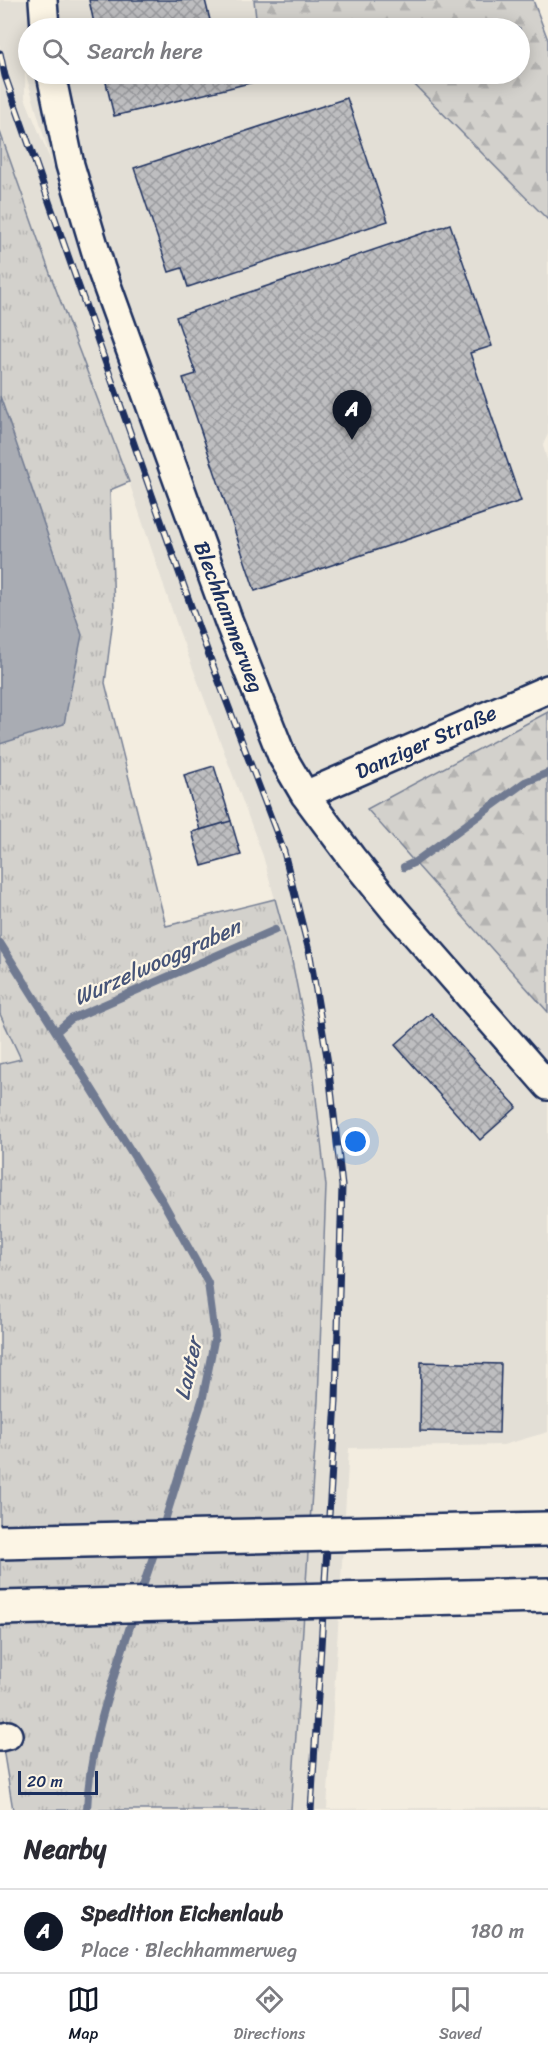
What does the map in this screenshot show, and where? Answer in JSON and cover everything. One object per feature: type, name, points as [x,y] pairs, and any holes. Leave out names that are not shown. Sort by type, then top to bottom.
[{"type":"highway","points":[[0,1542],[548,1529]]},
{"type":"highway","points":[[0,1608],[548,1595]]},
{"type":"street","points":[[43,0],[44,18]]},
{"type":"street","name":"Blechhammerweg","points":[[53,84],[70,165],[101,269],[229,622],[282,756],[305,795],[352,858],[396,912],[548,1086]]},
{"type":"street","name":"Danziger Straße","points":[[305,795],[548,689]]},
{"type":"shaded area","points":[[0,0],[254,0],[256,18],[18,18],[18,84],[25,84],[25,98],[52,164],[29,84],[414,84],[548,220],[548,434],[543,445],[548,464],[548,712],[368,809],[548,1012],[548,1432],[503,1445],[349,1448],[327,1809],[548,1807],[548,1810],[291,1810],[318,1401],[326,1186],[312,1062],[292,961],[263,856],[179,631],[129,482],[52,279],[0,132]]},
{"type":"shaded area","points":[[0,396],[82,635],[64,724],[0,744]]},
{"type":"shaded area","points":[[0,1014],[22,1059],[0,1064]]},
{"type":"green space","points":[[254,0],[533,0],[548,40],[548,220],[414,84],[530,84],[530,18],[256,18]]},
{"type":"green space","points":[[0,132],[52,279],[129,482],[110,490],[114,610],[105,683],[166,926],[275,899],[292,961],[312,1062],[326,1186],[318,1401],[291,1810],[13,1810],[0,1730],[0,1064],[21,1059],[0,1014]]},
{"type":"green space","points":[[548,712],[548,1012],[367,809]]},
{"type":"building","points":[[89,0],[205,0],[210,18],[93,18]]},
{"type":"building","points":[[106,84],[245,84],[114,116]]},
{"type":"building","points":[[347,98],[388,221],[188,287],[182,268],[169,272],[134,168]]},
{"type":"building","points":[[450,224],[492,346],[470,353],[521,501],[255,591],[183,378],[196,374],[176,317]]},
{"type":"building","points":[[214,766],[231,821],[200,830],[184,775]]},
{"type":"building","points":[[231,821],[241,855],[202,866],[192,832]]},
{"type":"building","points":[[431,1013],[517,1107],[480,1140],[395,1045]]},
{"type":"building","points":[[421,1362],[501,1364],[499,1433],[420,1431]]},
{"type":"waterway","name":"Wurzelwooggraben","points":[[404,867],[415,862],[525,782],[548,773]]},
{"type":"waterway","name":"Wurzelwooggraben","points":[[56,1032],[71,1019],[275,930]]},
{"type":"waterway","name":"Lauter","points":[[0,943],[163,1202],[208,1283],[215,1336],[203,1397],[162,1530]]},
{"type":"waterway","name":"Lauter","points":[[139,1598],[157,1545]]},
{"type":"waterway","name":"Lauter","points":[[87,1810],[98,1734],[135,1611]]},
{"type":"railway","points":[[0,53],[5,76],[199,629],[284,852],[310,955],[328,1063],[342,1186],[336,1401],[311,1810]]},
{"type":"place","name":"Spedition Eichenlaub","points":[[352,440]]}]
